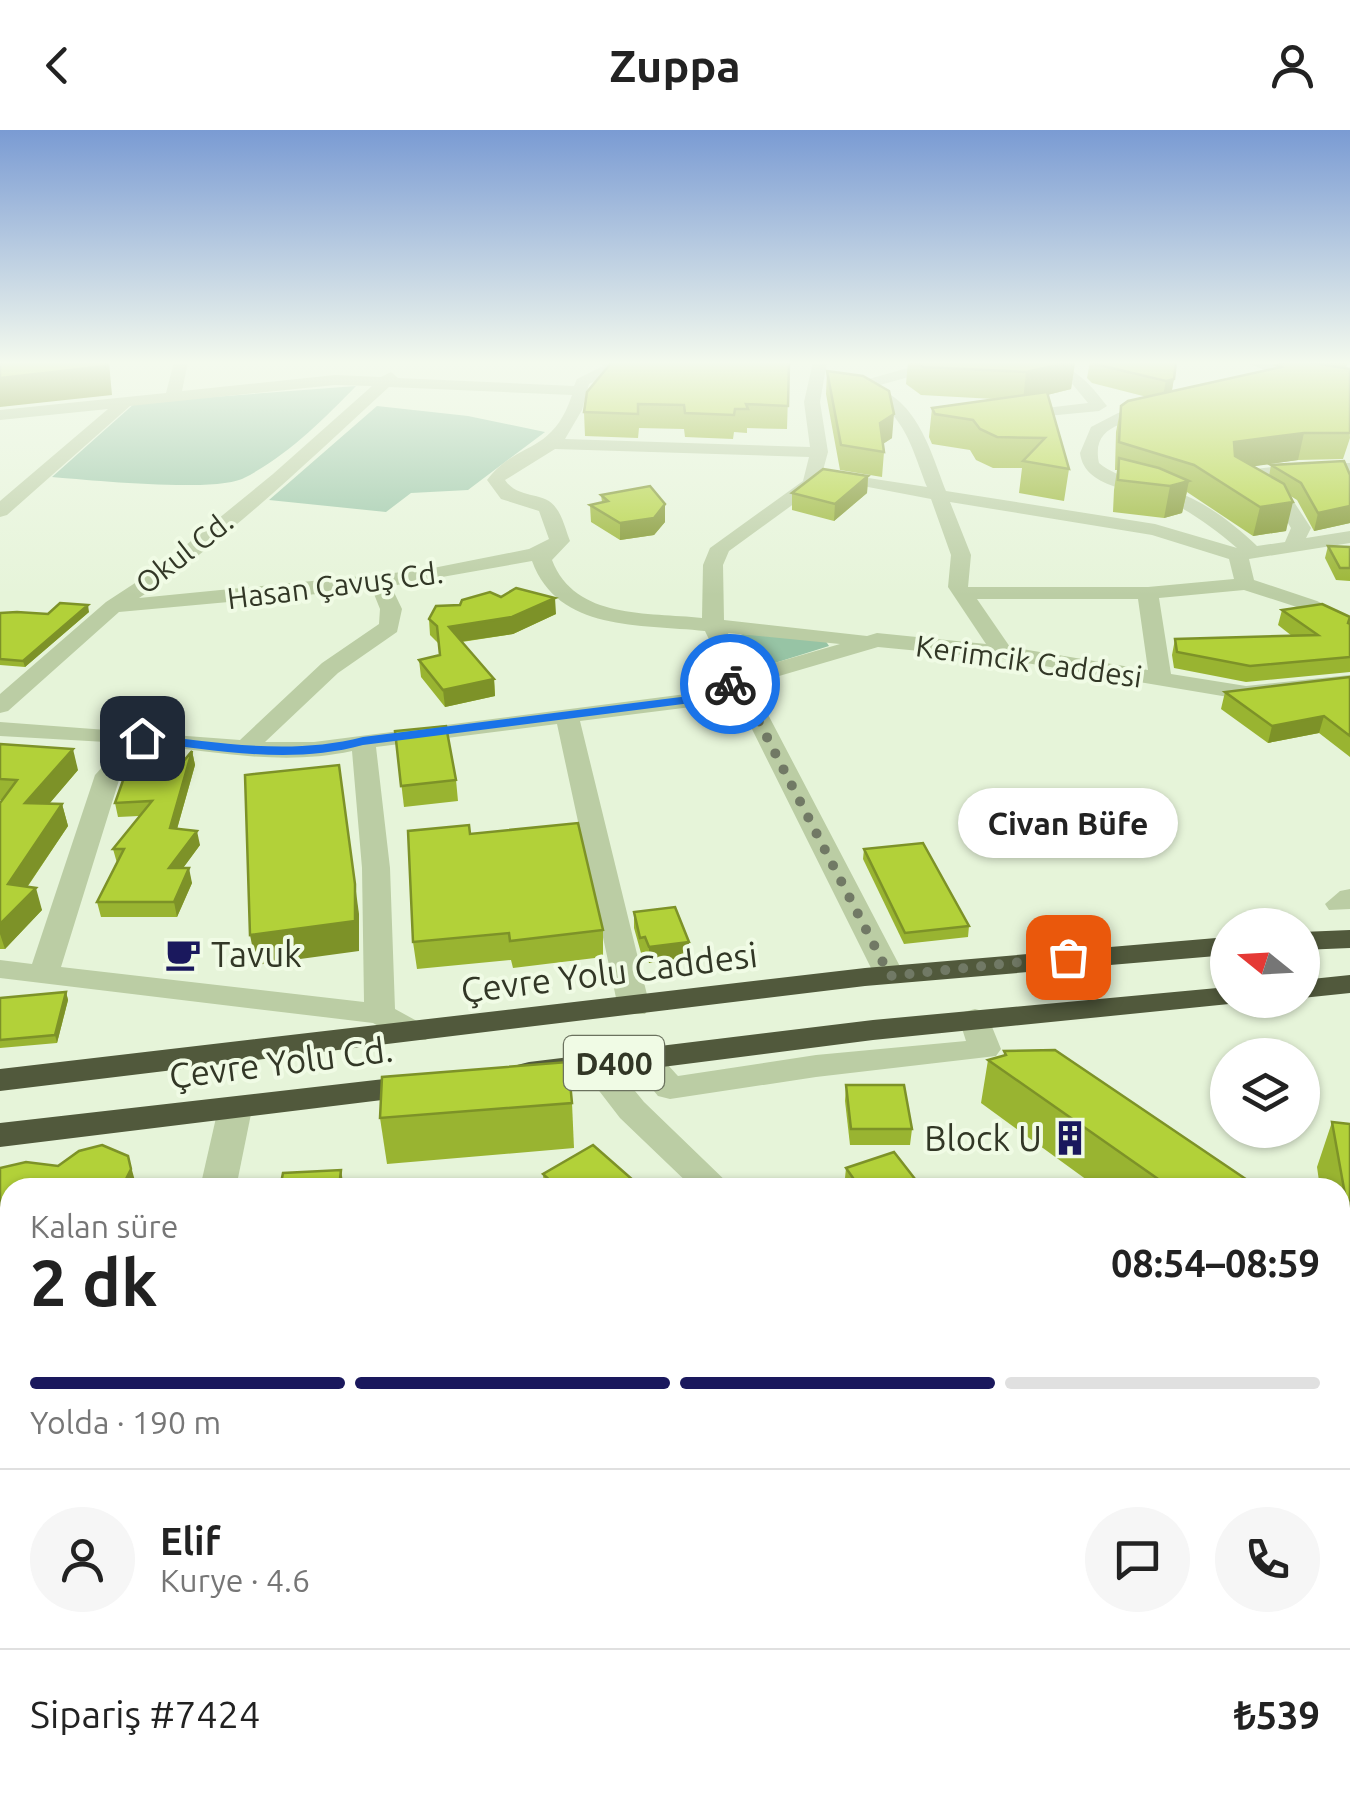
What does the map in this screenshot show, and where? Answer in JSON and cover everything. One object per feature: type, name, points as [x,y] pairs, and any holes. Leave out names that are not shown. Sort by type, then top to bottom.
[{"type":"highway","points":[[1320,940],[1350,938]]},
{"type":"highway","name":"Çevre Yolu Caddesi","points":[[0,1080],[890,976],[1210,947]]},
{"type":"highway","points":[[1320,987],[1350,984]]},
{"type":"highway","points":[[974,1019],[1210,998]]},
{"type":"highway","name":"D400","points":[[500,1077],[644,1059]]},
{"type":"highway","name":"Çevre Yolu Cd.","points":[[0,1135],[442,1084]]},
{"type":"street","points":[[0,511],[82,440]]},
{"type":"street","name":"Okul Cd.","points":[[0,706],[113,606],[165,572],[321,440]]},
{"type":"street","points":[[553,440],[508,464],[496,480],[503,494],[547,508],[560,541],[541,559],[551,588],[564,600],[619,616],[877,640]]},
{"type":"street","points":[[814,440],[816,463],[810,483],[720,548],[712,565],[713,625],[890,976]]},
{"type":"street","points":[[926,440],[936,494],[960,555],[958,587],[1003,652]]},
{"type":"street","points":[[1090,440],[1088,455],[1092,467],[1105,477],[1178,500],[1232,532],[1245,553],[1245,584]]},
{"type":"street","points":[[550,444],[816,463],[936,494],[1155,530],[1245,553],[1350,536]]},
{"type":"street","points":[[1293,545],[1302,528],[1288,506],[1238,476],[1298,468],[1350,468]]},
{"type":"street","name":"Hasan Çavuş Cd.","points":[[113,606],[222,600],[378,580],[514,562],[554,549]]},
{"type":"street","points":[[244,750],[300,690],[354,647],[389,628],[391,609],[378,580]]},
{"type":"street","points":[[963,593],[1148,593],[1245,584],[1310,605],[1350,625]]},
{"type":"street","points":[[1148,593],[1161,681]]},
{"type":"street","name":"Kerimcik Caddesi","points":[[0,729],[142,738],[244,750],[332,749],[363,741],[691,700],[738,681],[877,640],[1003,652],[1246,693],[1350,682]]},
{"type":"street","points":[[568,714],[568,733],[634,1007]]},
{"type":"street","points":[[44,974],[108,775],[142,738]]},
{"type":"street","points":[[363,741],[376,868],[380,1014]]},
{"type":"street","points":[[0,969],[380,1014],[415,1033]]},
{"type":"street","points":[[644,1059],[670,1088],[816,1066],[986,1049],[974,1019]]},
{"type":"street","points":[[596,1066],[632,1110],[703,1178]]},
{"type":"street","points":[[220,1178],[236,1109]]},
{"type":"green space","points":[[94,440],[299,440],[260,469],[229,482],[181,485],[52,477]]},
{"type":"green space","points":[[338,440],[535,440],[468,490],[411,493],[386,512],[269,500]]},
{"type":"green space","points":[[743,634],[825,640],[829,646],[759,668],[745,665],[734,637]]},
{"type":"building","points":[[840,440],[882,440],[884,452],[841,445]]},
{"type":"building","points":[[1043,440],[1061,440],[1069,469],[1023,461]]},
{"type":"building","points":[[1251,440],[1234,442],[1235,456],[1284,484],[1293,502],[1260,507],[1194,465],[1119,442]]},
{"type":"building","points":[[1119,458],[1189,481],[1170,486],[1118,480]]},
{"type":"building","points":[[1344,461],[1350,475],[1350,506],[1318,513],[1301,483],[1271,465]]},
{"type":"building","points":[[823,469],[868,476],[835,504],[792,493]]},
{"type":"building","points":[[650,486],[665,504],[654,518],[620,523],[590,505],[608,501],[601,495]]},
{"type":"building","points":[[1328,546],[1350,547],[1350,568],[1340,568]]},
{"type":"building","points":[[516,588],[555,598],[512,617],[449,627],[494,679],[443,690],[419,660],[440,655],[437,626],[429,619],[436,606],[460,605],[462,600],[490,592],[501,597]]},
{"type":"building","points":[[60,603],[88,605],[23,661],[0,659],[0,613],[48,614]]},
{"type":"building","points":[[1322,604],[1350,617],[1350,657],[1250,666],[1177,652],[1175,639],[1318,635],[1282,610]]},
{"type":"building","points":[[1350,677],[1350,736],[1324,716],[1272,726],[1225,692]]},
{"type":"building","points":[[446,726],[456,780],[401,786],[395,731]]},
{"type":"building","points":[[0,744],[73,749],[25,803],[62,804],[8,884],[36,888],[0,924],[0,803],[17,780],[0,779]]},
{"type":"building","points":[[192,751],[170,828],[197,831],[169,868],[189,868],[174,902],[97,902],[124,849],[113,849],[152,801],[115,803],[126,772],[177,769]]},
{"type":"building","points":[[339,765],[355,884],[355,921],[250,935],[245,775]]},
{"type":"building","points":[[578,823],[603,930],[510,941],[509,933],[413,942],[408,831],[469,825],[470,834]]},
{"type":"building","points":[[923,843],[969,926],[905,933],[864,849]]},
{"type":"building","points":[[675,907],[689,942],[649,947],[645,937],[640,938],[634,912]]},
{"type":"building","points":[[66,992],[55,1035],[0,1040],[0,998]]},
{"type":"building","points":[[1055,1050],[1244,1178],[1157,1178],[988,1060],[1006,1055],[1004,1051]]},
{"type":"building","points":[[568,1062],[572,1103],[380,1118],[382,1077]]},
{"type":"building","points":[[846,1085],[904,1085],[912,1129],[851,1129]]},
{"type":"building","points":[[1332,1122],[1350,1124],[1350,1178],[1342,1178]]},
{"type":"building","points":[[102,1145],[128,1156],[131,1169],[126,1178],[0,1178],[0,1168],[26,1162],[58,1166],[79,1151]]},
{"type":"building","points":[[593,1145],[631,1178],[547,1178],[543,1174]]},
{"type":"building","points":[[894,1152],[914,1178],[853,1178],[846,1168]]},
{"type":"building","points":[[341,1170],[340,1178],[282,1178],[283,1173]]},
{"type":"way so far","points":[[730,684],[738,681],[890,976],[1068,957]]},
{"type":"place","name":"Tavuk","points":[[183,954]]},
{"type":"place","name":"Civan Büfe","points":[[1068,957]]},
{"type":"place","name":"Block U","points":[[1070,1138]]},
{"type":"route","points":[[142,738],[276,752],[332,749],[363,741],[691,700],[730,684]]}]
